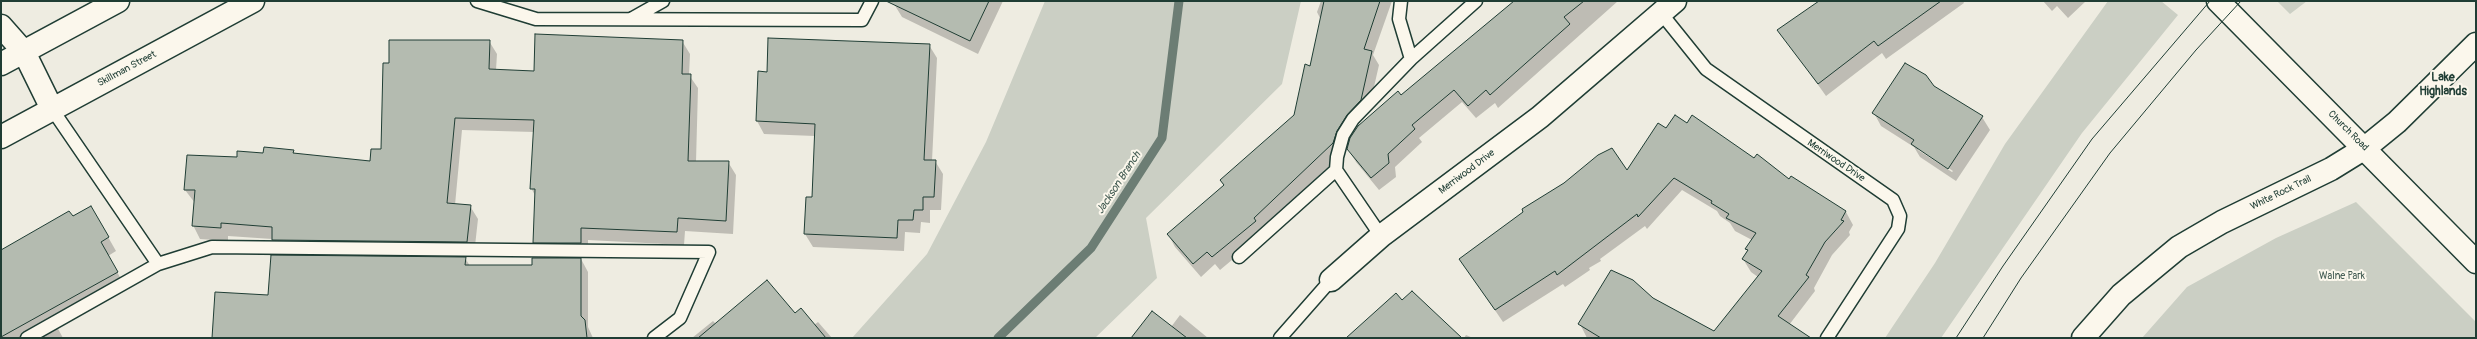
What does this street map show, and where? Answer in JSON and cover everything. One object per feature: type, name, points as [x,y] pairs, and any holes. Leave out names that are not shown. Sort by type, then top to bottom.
[{"type":"street","points":[[1,64],[118,1]]},
{"type":"street","name":"Skillman Street","points":[[1,137],[253,1]]},
{"type":"street","name":"Church Road","points":[[2218,1],[2365,148],[2476,262]]},
{"type":"street","name":"Merriwood Drive","points":[[1331,280],[1382,236],[1540,117],[1668,7]]},
{"type":"street","points":[[1,26],[24,52],[52,109]]},
{"type":"street","name":"White Rock Trail","points":[[2083,338],[2121,295],[2179,247],[2222,222],[2331,169],[2365,148],[2397,122],[2476,44]]},
{"type":"lane","points":[[477,1],[536,19],[630,20],[862,20],[872,1]]},
{"type":"lane","points":[[630,20],[663,1]]},
{"type":"lane","points":[[1401,1],[1399,19],[1411,60]]},
{"type":"lane","points":[[1382,236],[1336,170],[1337,157],[1343,135],[1353,119],[1411,60],[1476,1]]},
{"type":"lane","name":"Merriwood Drive","points":[[1668,7],[1711,73],[1893,200],[1900,216],[1898,229],[1827,338]]},
{"type":"lane","points":[[52,109],[158,264]]},
{"type":"lane","points":[[1239,257],[1336,170]]},
{"type":"lane","points":[[27,338],[158,264],[212,247],[709,252],[680,318],[654,338]]},
{"type":"lane","name":"Merriwood Drive","points":[[1280,338],[1331,280]]},
{"type":"green space","points":[[1045,1],[1301,1],[1282,84],[1146,218],[1157,278],[1095,338],[852,338],[927,254],[986,142]]},
{"type":"green space","points":[[2108,1],[2161,1],[2178,15],[2082,133],[1941,338],[1885,338],[1935,263],[2005,144]]},
{"type":"green space","points":[[2277,1],[2307,1],[2290,14]]},
{"type":"green space","name":"Walne Park","points":[[2356,202],[2476,322],[2476,338],[2142,338],[2187,287],[2276,238]]},
{"type":"building","points":[[886,1],[989,1],[970,41]]},
{"type":"building","points":[[1324,1],[1380,1],[1364,49],[1372,51],[1361,100],[1347,115],[1337,131],[1333,143],[1254,218],[1256,221],[1212,257],[1207,252],[1193,264],[1167,234],[1224,185],[1220,180],[1294,115],[1305,64],[1310,66]]},
{"type":"building","points":[[1514,1],[1584,1],[1564,17],[1570,24],[1490,95],[1486,90],[1468,106],[1454,90],[1412,125],[1415,129],[1388,154],[1389,163],[1371,178],[1347,149],[1350,138],[1358,126],[1398,91],[1401,95]]},
{"type":"building","points":[[1819,1],[1941,1],[1878,46],[1874,41],[1818,84],[1777,30]]},
{"type":"building","points":[[535,34],[683,40],[682,74],[691,74],[688,161],[729,161],[726,221],[678,218],[677,232],[581,228],[581,243],[533,243],[535,189],[530,189],[534,120],[455,118],[447,203],[471,205],[467,242],[272,240],[272,227],[221,223],[221,228],[192,226],[195,190],[184,190],[187,155],[237,157],[237,151],[263,153],[264,147],[294,150],[293,153],[370,161],[371,149],[381,149],[383,63],[389,63],[389,40],[490,40],[489,69],[534,71]]},
{"type":"building","points":[[768,38],[930,44],[924,160],[936,160],[934,197],[923,197],[923,210],[914,210],[913,220],[898,220],[897,238],[804,234],[806,197],[812,197],[815,124],[756,121],[758,71],[767,72]]},
{"type":"building","points":[[1905,63],[1926,75],[1934,86],[1983,116],[1948,169],[1911,144],[1914,140],[1872,113]]},
{"type":"building","points":[[1675,115],[1687,123],[1692,115],[1754,158],[1757,154],[1789,179],[1791,176],[1846,211],[1841,220],[1844,221],[1825,242],[1806,275],[1809,277],[1778,316],[1811,338],[1601,338],[1578,324],[1611,270],[1633,280],[1653,298],[1714,331],[1762,271],[1742,259],[1748,250],[1745,249],[1756,233],[1726,218],[1729,214],[1711,203],[1712,201],[1674,178],[1638,217],[1637,214],[1557,275],[1555,271],[1495,310],[1459,259],[1523,212],[1522,209],[1564,183],[1598,155],[1612,148],[1627,170],[1658,123],[1666,128]]},
{"type":"building","points":[[91,206],[109,237],[101,242],[118,272],[1,337],[1,250],[69,211],[73,216]]},
{"type":"building","points":[[271,255],[466,257],[465,265],[532,265],[532,258],[581,258],[581,316],[585,320],[587,338],[212,338],[215,292],[268,295]]},
{"type":"building","points":[[767,280],[795,313],[801,308],[826,338],[698,338]]},
{"type":"building","points":[[1412,291],[1462,338],[1346,338],[1396,293],[1402,300]]},
{"type":"building","points":[[1152,311],[1187,338],[1131,338]]},
{"type":"waterway","name":"Jackson Branch","points":[[998,338],[1091,248],[1162,138],[1179,1]]},
{"type":"tram line","points":[[1956,338],[2003,266],[2092,139],[2210,1]]},
{"type":"tram line","points":[[1983,338],[2021,278],[2110,153],[2196,50],[2241,1]]},
{"type":"district","name":"Lake Highlands","points":[[2443,85]]}]
